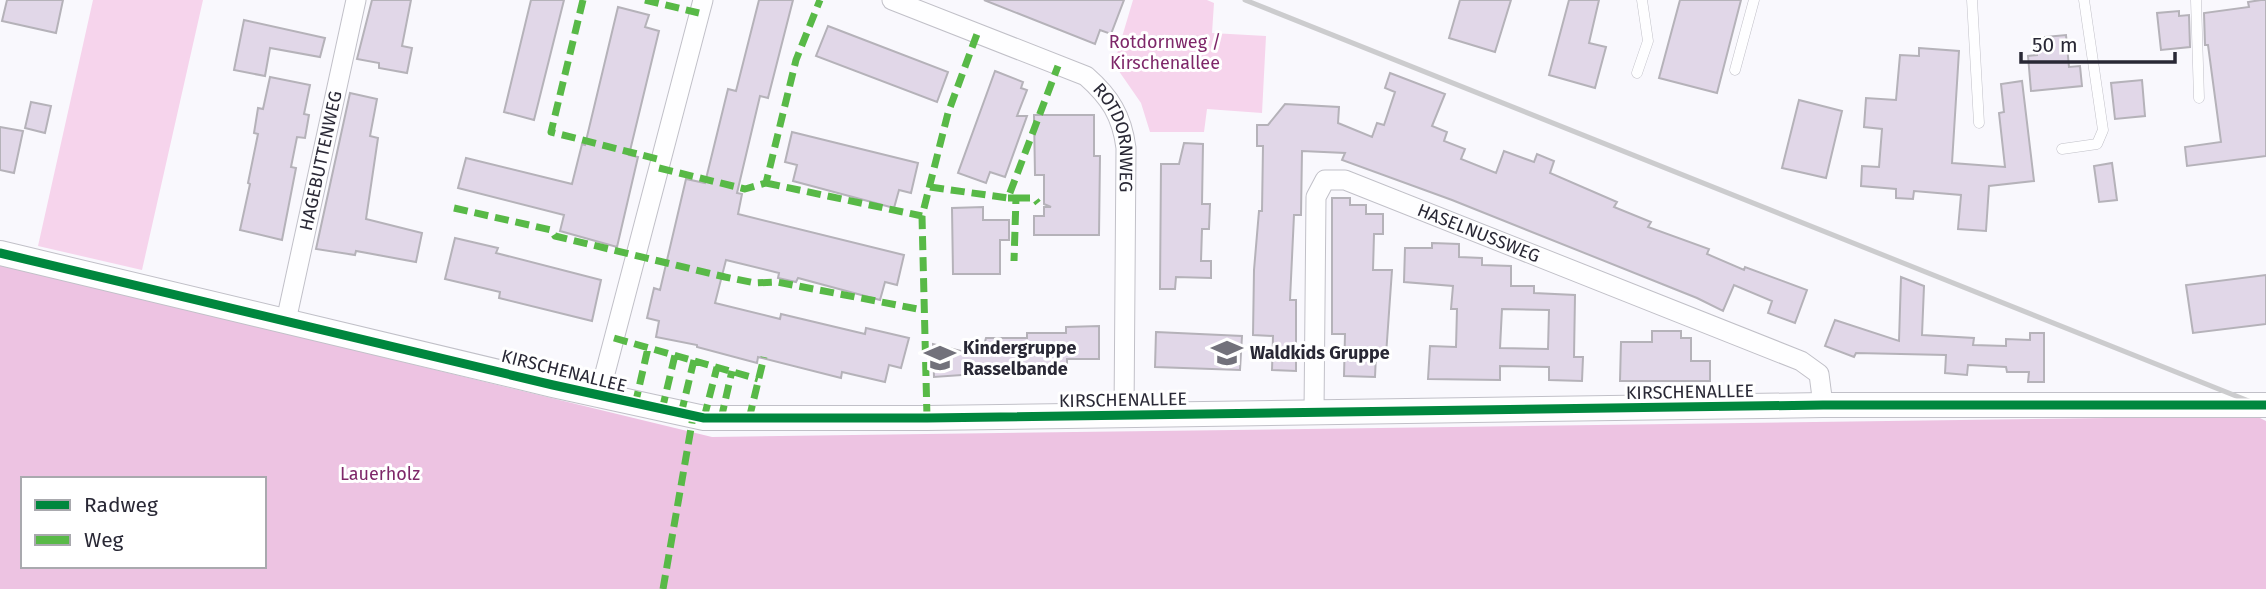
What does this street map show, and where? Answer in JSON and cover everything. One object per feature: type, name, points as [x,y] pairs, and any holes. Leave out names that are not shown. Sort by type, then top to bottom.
[{"type":"street","name":"HAGEBUTTENWEG","points":[[286,321],[356,0]]},
{"type":"street","points":[[599,396],[703,0]]},
{"type":"street","name":"ROTDORNWEG","points":[[892,0],[1086,76],[1108,94],[1124,131],[1126,148],[1124,416]]},
{"type":"street","name":"HASELNUSSWEG","points":[[1314,413],[1317,197],[1325,180],[1345,180],[1801,361],[1819,374],[1823,405]]},
{"type":"street","name":"KIRSCHENALLEE","points":[[0,253],[671,413],[721,419],[1124,416],[1823,405],[2266,405]]},
{"type":"lane","points":[[1637,73],[1648,41],[1642,0]]},
{"type":"lane","points":[[1735,71],[1754,0]]},
{"type":"lane","points":[[1972,0],[1979,123]]},
{"type":"lane","points":[[2062,149],[2097,144],[2103,130],[2084,0]]},
{"type":"lane","points":[[2196,0],[2199,98]]},
{"type":"green space","points":[[93,0],[203,0],[142,270],[38,246]]},
{"type":"green space","name":"Rotdornweg / Kirschenallee","points":[[1133,0],[1207,0],[1214,3],[1212,33],[1266,36],[1262,113],[1207,109],[1204,132],[1150,132],[1141,103],[1114,64]]},
{"type":"green space","name":"Lauerholz","points":[[0,264],[712,437],[2256,416],[2266,421],[2266,589],[0,589]]},
{"type":"building","points":[[7,0],[63,0],[56,33],[2,21]]},
{"type":"building","points":[[372,0],[411,0],[402,46],[412,48],[407,73],[379,68],[379,63],[357,59]]},
{"type":"building","points":[[531,0],[564,0],[534,120],[504,112]]},
{"type":"building","points":[[759,0],[793,0],[768,98],[760,96],[737,193],[742,194],[738,214],[904,255],[897,285],[885,282],[880,300],[798,278],[796,282],[778,278],[779,273],[726,260],[715,303],[780,319],[781,314],[865,334],[866,328],[909,338],[901,368],[889,365],[885,382],[842,372],[841,378],[758,357],[757,363],[697,345],[656,337],[659,321],[647,318],[654,288],[660,290],[686,179],[705,183],[728,89],[736,91]]},
{"type":"building","points":[[984,0],[1124,0],[1111,34],[1100,30],[1095,44]]},
{"type":"building","points":[[1460,0],[1511,0],[1495,52],[1449,38]]},
{"type":"building","points":[[1569,0],[1599,0],[1589,43],[1606,47],[1595,88],[1549,75]]},
{"type":"building","points":[[1680,0],[1741,0],[1717,93],[1659,78]]},
{"type":"building","points":[[2266,0],[2266,156],[2187,166],[2185,147],[2221,142],[2208,45],[2205,45],[2204,13],[2249,7],[2248,2]]},
{"type":"building","points":[[618,7],[649,15],[645,27],[659,31],[629,155],[638,157],[617,247],[560,231],[564,215],[458,188],[466,158],[572,184],[582,144],[585,145]]},
{"type":"building","points":[[2179,11],[2179,16],[2189,15],[2190,47],[2161,50],[2157,13]]},
{"type":"building","points":[[244,20],[325,38],[320,57],[270,48],[265,76],[234,70]]},
{"type":"building","points":[[828,26],[948,72],[937,102],[816,56]]},
{"type":"building","points":[[2066,35],[2069,67],[2080,66],[2082,86],[2031,91],[2028,56],[2037,55],[2035,38]]},
{"type":"building","points":[[1919,48],[1959,51],[1952,163],[2005,167],[1999,113],[2004,112],[2001,84],[2022,81],[2034,181],[1989,186],[1986,231],[1958,229],[1961,195],[1914,191],[1913,199],[1896,198],[1896,189],[1861,186],[1862,166],[1879,167],[1882,129],[1864,127],[1866,98],[1896,100],[1900,55],[1919,56]]},
{"type":"building","points":[[995,71],[1023,82],[1021,88],[1027,90],[1017,116],[1027,116],[1005,177],[990,172],[986,183],[958,173]]},
{"type":"building","points":[[1390,73],[1445,94],[1432,126],[1447,132],[1444,141],[1465,149],[1461,159],[1496,173],[1504,151],[1534,162],[1537,154],[1554,161],[1550,173],[1617,202],[1614,207],[1651,222],[1648,227],[1709,249],[1707,254],[1744,270],[1745,267],[1807,290],[1795,323],[1768,313],[1772,301],[1734,285],[1723,311],[1697,298],[1452,200],[1342,160],[1345,153],[1302,151],[1301,215],[1294,215],[1290,300],[1296,300],[1296,371],[1272,370],[1273,336],[1253,335],[1254,270],[1259,211],[1262,211],[1263,146],[1257,146],[1257,125],[1268,125],[1285,104],[1339,107],[1338,123],[1372,137],[1377,123],[1384,125],[1395,92],[1385,88]]},
{"type":"building","points":[[270,77],[310,85],[304,114],[309,115],[305,138],[297,137],[291,167],[296,168],[282,240],[240,230],[258,134],[254,133],[258,108],[263,109]]},
{"type":"building","points":[[2142,80],[2145,116],[2115,119],[2111,83]]},
{"type":"building","points":[[350,93],[377,99],[370,136],[378,138],[366,219],[422,233],[416,262],[356,251],[355,255],[316,249]]},
{"type":"building","points":[[1799,100],[1842,111],[1826,178],[1782,168]]},
{"type":"building","points":[[31,102],[51,106],[45,133],[25,128]]},
{"type":"building","points":[[1034,115],[1094,115],[1094,156],[1100,156],[1099,235],[1034,235],[1034,216],[1044,216],[1044,207],[1051,207],[1044,204],[1044,175],[1035,175]]},
{"type":"building","points":[[0,127],[23,131],[14,173],[0,170]]},
{"type":"building","points":[[792,132],[918,163],[911,193],[899,190],[894,208],[793,181],[797,165],[785,162]]},
{"type":"building","points":[[1184,143],[1203,144],[1202,204],[1210,204],[1209,229],[1202,229],[1201,261],[1211,261],[1211,278],[1176,277],[1175,289],[1160,289],[1161,164],[1179,164]]},
{"type":"building","points":[[2112,163],[2117,200],[2099,202],[2094,166]]},
{"type":"building","points":[[1332,198],[1350,198],[1350,205],[1366,205],[1366,214],[1383,214],[1383,234],[1374,234],[1373,270],[1392,270],[1386,355],[1376,355],[1375,377],[1344,376],[1345,334],[1332,334]]},
{"type":"building","points":[[983,207],[983,220],[1009,220],[1009,240],[1000,240],[1000,274],[953,274],[952,208]]},
{"type":"building","points":[[455,238],[498,248],[496,253],[601,280],[592,321],[499,298],[500,292],[445,279]]},
{"type":"building","points":[[1432,243],[1459,244],[1459,257],[1482,258],[1482,265],[1511,266],[1511,286],[1534,286],[1534,293],[1575,295],[1574,357],[1583,357],[1582,381],[1549,380],[1549,367],[1500,366],[1500,380],[1428,379],[1430,346],[1456,347],[1457,309],[1451,309],[1453,286],[1404,282],[1405,248],[1432,248]],"holes":[[[1502,309],[1549,310],[1548,349],[1500,348]]]},
{"type":"building","points":[[2266,275],[2266,324],[2193,333],[2186,285]]},
{"type":"building","points":[[1901,277],[1924,286],[1922,335],[1974,338],[1973,345],[2006,346],[2006,339],[2030,340],[2030,333],[2044,333],[2044,382],[2028,382],[2029,372],[2007,372],[2006,367],[1968,365],[1967,375],[1945,373],[1946,355],[1856,353],[1854,357],[1825,346],[1835,320],[1899,341]]},
{"type":"building","points":[[1099,326],[1099,359],[1067,359],[1067,364],[1028,364],[1028,369],[990,369],[990,373],[934,377],[933,344],[981,356],[986,338],[1027,338],[1027,333],[1066,333],[1066,327]]},
{"type":"building","points":[[1652,331],[1681,331],[1681,338],[1691,338],[1691,361],[1710,361],[1710,381],[1620,381],[1621,342],[1652,342]]},
{"type":"building","points":[[1156,332],[1242,336],[1240,370],[1155,367]]},
{"type":"railway","points":[[1245,0],[2266,408]]},
{"type":"marked path","points":[[583,0],[551,132],[661,160]]},
{"type":"marked path","points":[[645,0],[699,13]]},
{"type":"marked path","points":[[659,168],[745,189],[766,183],[796,60],[820,0]]},
{"type":"marked path","points":[[927,418],[922,216],[948,113],[977,34]]},
{"type":"marked path","points":[[930,187],[1008,198],[1058,66]]},
{"type":"marked path","points":[[766,183],[922,216]]},
{"type":"marked path","points":[[1008,198],[1016,198],[1014,261]]},
{"type":"marked path","points":[[1016,198],[1034,198],[1038,203]]},
{"type":"marked path","points":[[454,208],[551,230],[555,236],[725,277],[755,283],[777,282],[923,310]]},
{"type":"marked path","points":[[614,338],[758,379]]},
{"type":"marked path","points":[[635,405],[648,348]]},
{"type":"marked path","points":[[662,410],[675,355]]},
{"type":"marked path","points":[[749,419],[764,357]]},
{"type":"marked path","points":[[681,414],[694,360]]},
{"type":"marked path","points":[[704,418],[717,367]]},
{"type":"marked path","points":[[721,419],[732,371]]},
{"type":"marked path","points":[[663,589],[693,417]]},
{"type":"cycle path","points":[[0,253],[553,385],[704,418],[927,418],[1823,405],[2266,405]]},
{"type":"place","name":"Waldkids Gruppe","points":[[1227,353]]},
{"type":"place","name":"Kindergruppe Rasselbande","points":[[940,358]]}]
